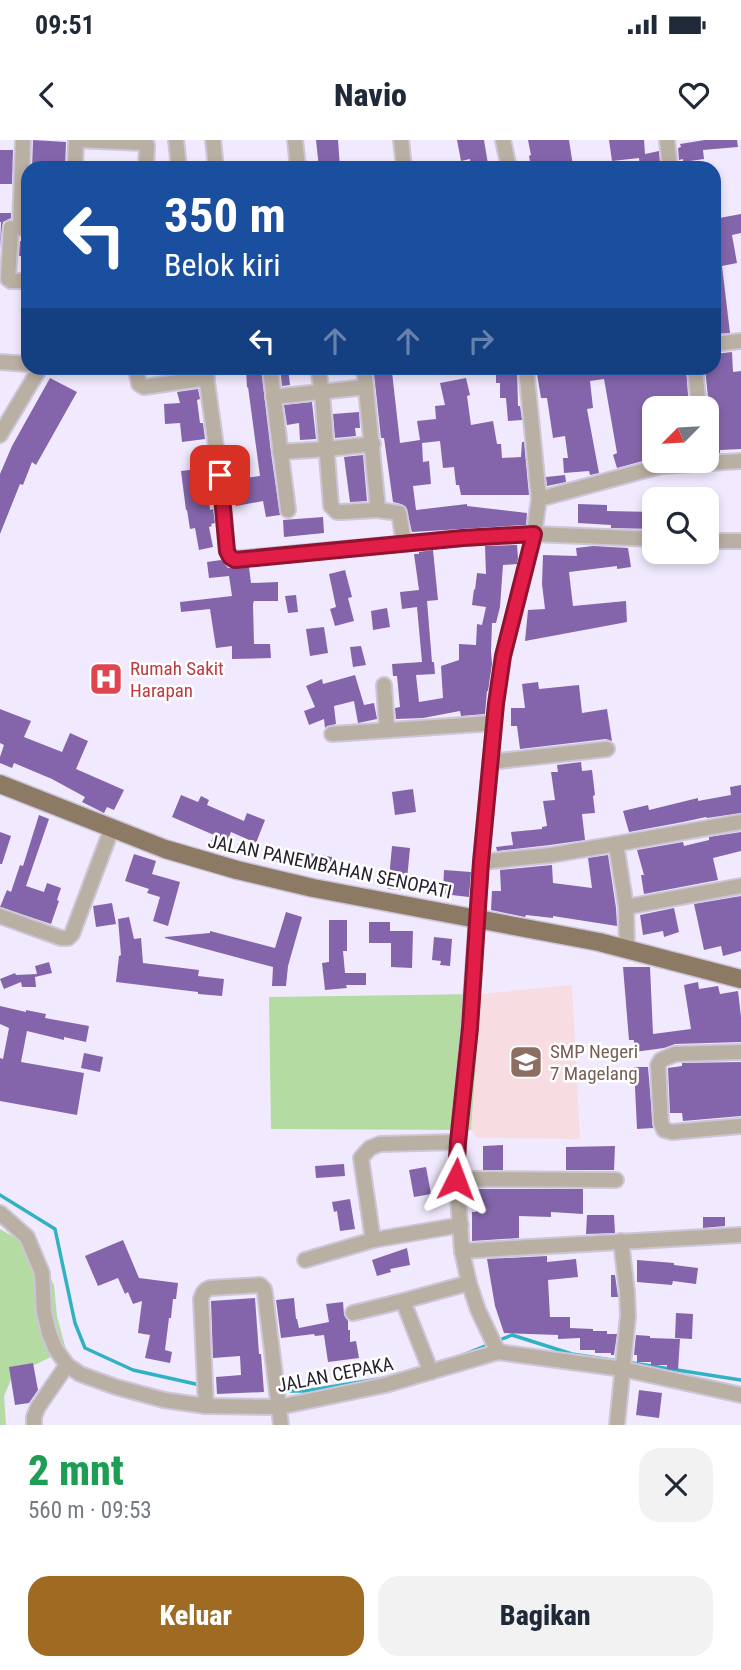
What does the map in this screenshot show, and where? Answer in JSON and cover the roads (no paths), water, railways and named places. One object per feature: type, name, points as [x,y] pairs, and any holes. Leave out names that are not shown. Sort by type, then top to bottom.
[{"type":"main road","name":"JALAN PANEMBAHAN SENOPATI","points":[[0,784],[165,849],[237,870],[313,888],[599,942],[741,979]]},
{"type":"street","points":[[21,161],[23,140]]},
{"type":"street","points":[[75,161],[76,140],[144,144],[147,145],[146,161]]},
{"type":"street","points":[[176,140],[178,161]]},
{"type":"street","points":[[212,140],[215,161]]},
{"type":"street","points":[[295,140],[297,161]]},
{"type":"street","points":[[401,140],[403,161]]},
{"type":"street","points":[[503,140],[508,161]]},
{"type":"street","points":[[667,140],[669,161]]},
{"type":"street","points":[[21,162],[8,279],[21,281]]},
{"type":"street","points":[[721,343],[741,341]]},
{"type":"street","points":[[0,362],[21,364]]},
{"type":"street","points":[[0,435],[36,375]]},
{"type":"street","points":[[137,375],[139,384],[144,387],[197,375]]},
{"type":"street","points":[[206,375],[227,551],[235,560],[404,543],[534,534],[642,538]]},
{"type":"street","points":[[271,375],[288,510]]},
{"type":"street","points":[[319,375],[330,502],[334,510],[399,513],[404,543]]},
{"type":"street","points":[[365,375],[378,510]]},
{"type":"street","points":[[498,1352],[478,1310],[469,1283],[462,1251],[456,1179],[494,723],[503,656],[534,534],[539,499],[527,375]]},
{"type":"street","points":[[696,375],[698,396]]},
{"type":"street","points":[[273,397],[366,387]]},
{"type":"street","points":[[281,452],[373,444]]},
{"type":"street","points":[[719,461],[741,461]]},
{"type":"street","points":[[539,499],[642,471]]},
{"type":"street","points":[[719,541],[741,541]]},
{"type":"street","points":[[384,685],[387,730]]},
{"type":"street","points":[[332,734],[494,723]]},
{"type":"street","points":[[490,762],[607,749]]},
{"type":"street","points":[[481,862],[551,855],[741,822]]},
{"type":"street","points":[[0,916],[61,938],[72,934],[112,828]]},
{"type":"street","points":[[617,844],[626,907],[627,950]]},
{"type":"street","points":[[626,907],[741,886]]},
{"type":"street","points":[[741,1052],[675,1055],[664,1058],[659,1065],[660,1123],[664,1130],[673,1132],[741,1126]]},
{"type":"street","points":[[373,1240],[361,1158],[366,1151],[380,1144],[458,1142]]},
{"type":"street","points":[[456,1179],[616,1181]]},
{"type":"street","points":[[0,1213],[27,1237],[42,1273],[44,1312],[49,1333],[55,1348],[67,1365],[38,1408],[34,1425]]},
{"type":"street","points":[[305,1260],[373,1240],[461,1225]]},
{"type":"street","points":[[462,1251],[741,1235]]},
{"type":"street","points":[[617,1425],[628,1316],[621,1241]]},
{"type":"street","points":[[353,1313],[469,1283]]},
{"type":"street","points":[[206,1405],[202,1294],[210,1288],[260,1285],[265,1294],[281,1425]]},
{"type":"street","points":[[403,1301],[431,1372]]},
{"type":"street","name":"JALAN CEPAKA","points":[[67,1365],[80,1374],[116,1387],[164,1400],[206,1405],[279,1406],[385,1385],[498,1352],[622,1369],[741,1395]]},
{"type":"waterway","points":[[0,1195],[55,1229],[75,1323],[85,1348],[133,1370],[200,1385]]},
{"type":"waterway","points":[[497,1341],[512,1335],[572,1354],[618,1361]]},
{"type":"waterway","points":[[455,1358],[490,1344]]},
{"type":"waterway","points":[[626,1362],[741,1380]]},
{"type":"waterway","points":[[280,1391],[305,1391],[391,1377]]},
{"type":"place","name":"Rumah Sakit Harapan","points":[[106,679]]},
{"type":"place","name":"SMP Negeri 7 Magelang","points":[[526,1062]]}]
